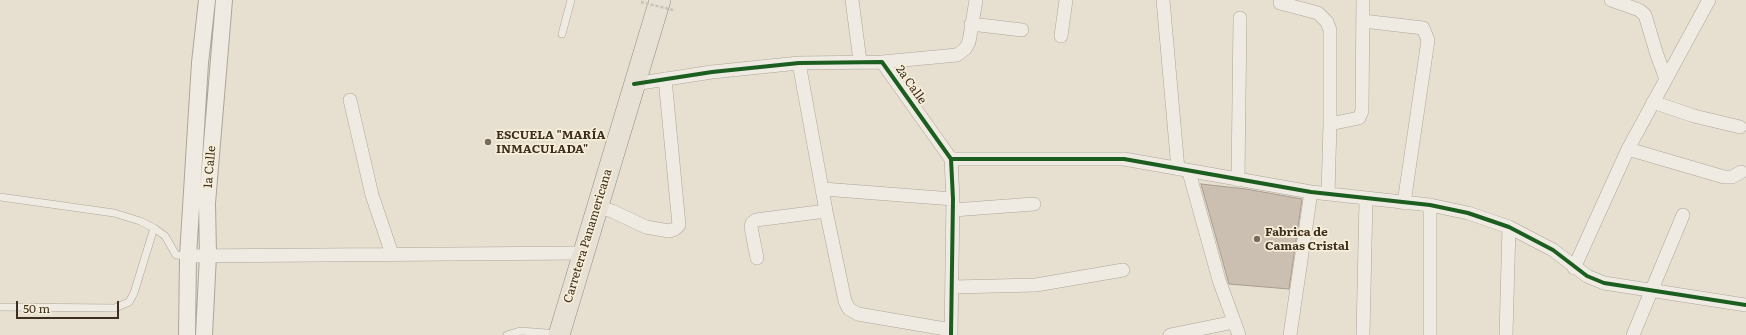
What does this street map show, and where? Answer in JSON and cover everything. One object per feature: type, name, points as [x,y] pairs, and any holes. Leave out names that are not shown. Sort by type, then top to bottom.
[{"type":"main road","name":"Carretera Panamericana","points":[[559,335],[658,4]]},
{"type":"street","name":"1a Calle","points":[[188,335],[188,256],[200,63],[208,0]]},
{"type":"street","name":"1a Calle","points":[[204,335],[208,255],[206,203],[224,0]]},
{"type":"street","points":[[852,0],[860,62]]},
{"type":"street","points":[[882,62],[957,55],[965,49],[969,42],[976,0]]},
{"type":"street","points":[[1061,36],[1066,0]]},
{"type":"street","points":[[1163,0],[1184,171],[1238,335]]},
{"type":"street","points":[[1330,124],[1359,118],[1362,114],[1363,0]]},
{"type":"street","points":[[1611,0],[1639,10],[1645,15],[1666,79]]},
{"type":"street","points":[[1574,268],[1628,149],[1709,0]]},
{"type":"street","points":[[1280,3],[1318,13],[1327,22],[1330,30],[1328,194]]},
{"type":"street","points":[[1238,180],[1240,18]]},
{"type":"street","points":[[1363,20],[1422,28],[1428,40],[1404,203]]},
{"type":"street","points":[[971,24],[1022,30]]},
{"type":"street","name":"2a Calle","points":[[634,84],[712,72],[799,63],[882,62],[951,159]]},
{"type":"street","points":[[799,63],[826,211],[845,301],[849,309],[858,314],[951,333],[953,287],[953,204],[951,159],[1124,160],[1311,192],[1430,205],[1468,213],[1509,227],[1553,250],[1574,268],[1587,276],[1604,283],[1651,289],[1746,305]]},
{"type":"street","points":[[597,207],[612,211],[646,227],[670,231],[679,225],[665,79]]},
{"type":"street","points":[[350,100],[372,195],[392,254]]},
{"type":"street","points":[[1653,102],[1694,116],[1740,127]]},
{"type":"street","points":[[1628,149],[1724,176],[1732,177],[1740,172]]},
{"type":"street","points":[[823,189],[953,204],[1034,204]]},
{"type":"street","points":[[1290,335],[1311,192]]},
{"type":"street","points":[[1363,335],[1366,199]]},
{"type":"street","points":[[1430,205],[1430,335]]},
{"type":"street","points":[[757,258],[751,227],[752,223],[756,220],[826,211]]},
{"type":"street","points":[[1633,335],[1683,214]]},
{"type":"street","points":[[1506,335],[1509,227]]},
{"type":"street","points":[[188,256],[583,253]]},
{"type":"street","points":[[953,287],[1036,285],[1123,270]]},
{"type":"street","points":[[1170,335],[1234,322]]},
{"type":"lane","points":[[562,34],[571,0]]},
{"type":"lane","points":[[0,197],[114,213],[140,221],[154,228],[165,236],[176,255],[188,256]]},
{"type":"lane","points":[[0,307],[116,308],[129,302],[134,293],[154,228]]},
{"type":"lane","points":[[507,335],[520,332],[559,335]]},
{"type":"building","name":"Fabrica de Camas Cristal","points":[[1201,184],[1246,189],[1302,199],[1289,289],[1229,284]]},
{"type":"cycle path","points":[[634,84],[712,72],[799,63],[882,62],[951,159],[953,199],[951,335]]},
{"type":"cycle path","points":[[951,159],[1124,159],[1311,192],[1430,205],[1468,213],[1509,227],[1553,250],[1587,276],[1604,283],[1746,305]]},
{"type":"place","name":"ESCUELA \"MARÍA INMACULADA\"","points":[[488,142]]},
{"type":"place","name":"Fabrica de Camas Cristal","points":[[1257,239]]}]
